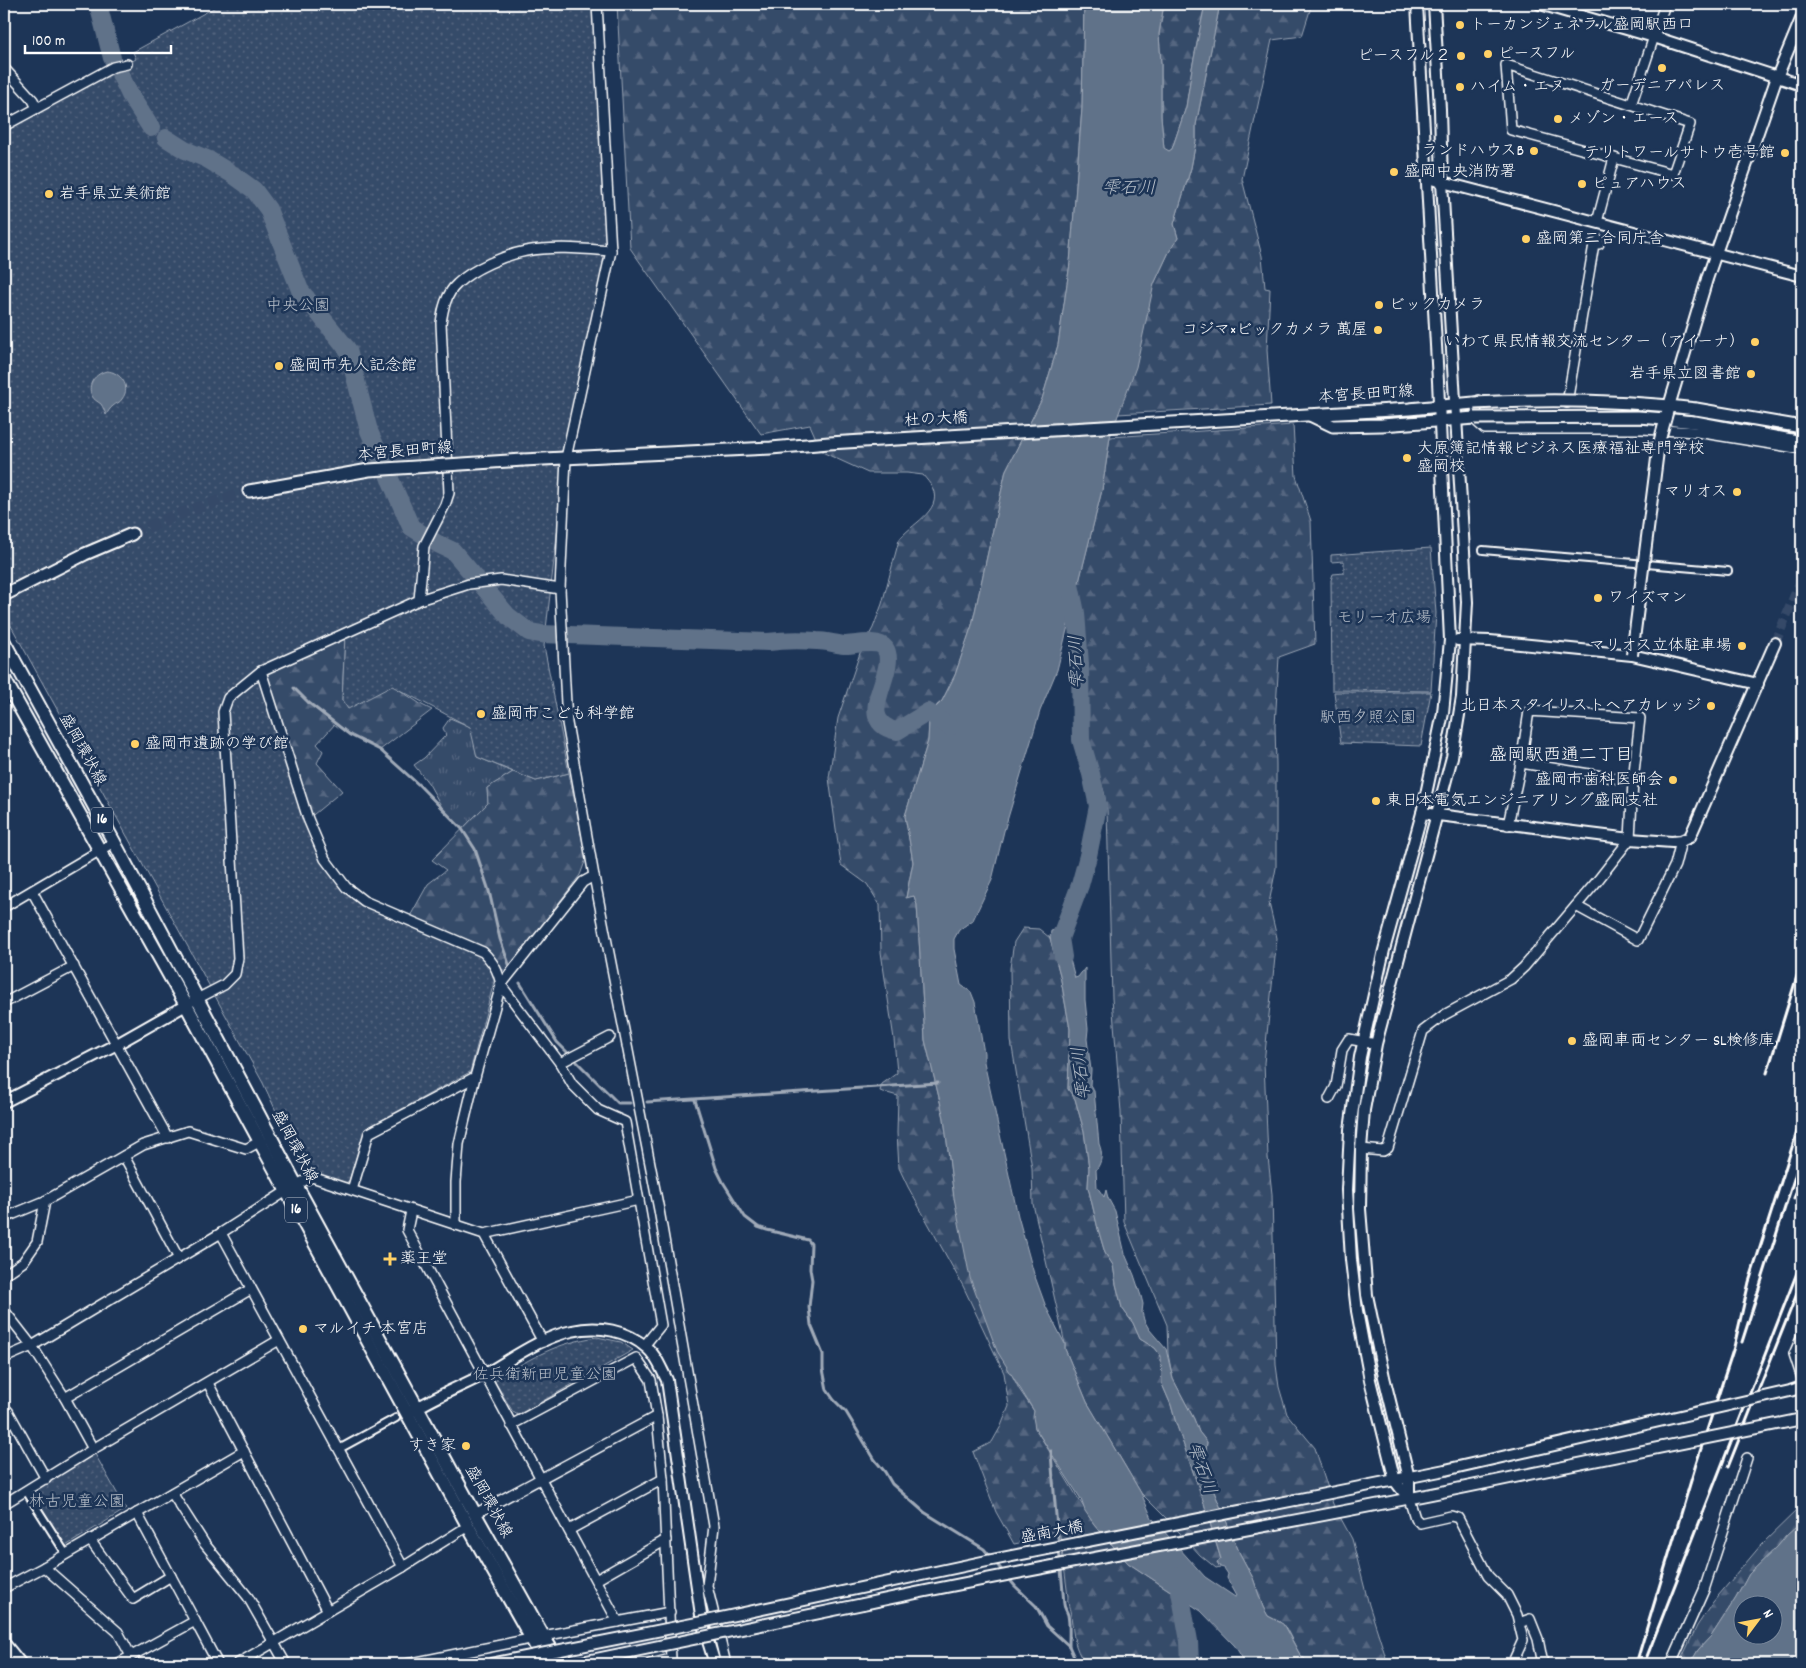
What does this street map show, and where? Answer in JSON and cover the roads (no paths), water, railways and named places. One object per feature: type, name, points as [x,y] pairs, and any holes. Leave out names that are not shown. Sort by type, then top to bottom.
[{"type":"main road","name":"本宮長田町線","points":[[1308,415],[1456,404],[1544,400],[1637,402],[1696,409],[1802,426]]},
{"type":"main road","name":"本宮長田町線","points":[[1308,415],[1333,426],[1382,425],[1475,418],[1638,417],[1695,422],[1802,442]]},
{"type":"main road","name":"杜の大橋","points":[[566,458],[771,448],[1308,415]]},
{"type":"main road","name":"本宮長田町線","points":[[249,491],[369,470],[566,458]]},
{"type":"main road","points":[[4,595],[85,554],[132,534]]},
{"type":"main road","name":"盛岡環状線","points":[[4,642],[114,842],[259,1142],[291,1188]]},
{"type":"main road","name":"盛岡環状線","points":[[4,679],[99,850],[192,1002],[468,1526],[536,1638],[560,1664]]},
{"type":"main road","name":"盛岡環状線","points":[[407,1413],[475,1514],[536,1638],[546,1664]]},
{"type":"street","points":[[597,4],[611,251],[566,458],[560,588],[567,722],[594,876],[659,1210],[714,1526],[707,1586],[726,1664]]},
{"type":"street","points":[[1409,1499],[1395,1481],[1370,1380],[1357,1311],[1351,1260],[1347,1190],[1350,1130],[1364,1042],[1384,950],[1422,813],[1443,713],[1450,640],[1417,4]]},
{"type":"street","points":[[1434,4],[1442,182],[1467,602],[1462,698],[1452,757],[1376,1044],[1364,1110],[1360,1209],[1367,1296],[1384,1377],[1409,1478],[1409,1499],[1415,1518],[1420,1523],[1451,1516],[1458,1518],[1488,1576],[1507,1595],[1519,1623],[1523,1640],[1512,1664]]},
{"type":"street","points":[[1540,4],[1654,36],[1802,85]]},
{"type":"street","points":[[1632,105],[1665,4]]},
{"type":"street","points":[[1632,655],[1660,443],[1665,419],[1715,252],[1777,77],[1802,17]]},
{"type":"street","points":[[4,126],[113,67],[127,64]]},
{"type":"street","points":[[1506,65],[1690,124],[1673,174],[1614,158],[1511,130],[1506,65]]},
{"type":"street","points":[[4,68],[33,100],[37,108]]},
{"type":"street","points":[[1597,222],[1614,158]]},
{"type":"street","points":[[1427,178],[1802,276]]},
{"type":"street","points":[[1566,403],[1594,244],[1599,244],[1599,240]]},
{"type":"street","points":[[419,600],[421,562],[427,539],[445,505],[449,493],[440,323],[443,308],[449,295],[456,284],[469,275],[506,257],[526,251],[561,249],[611,251]]},
{"type":"street","points":[[1802,426],[1702,408],[1480,399],[1476,403],[1477,422],[1485,429],[1642,429],[1698,432],[1802,449]]},
{"type":"street","points":[[1483,550],[1728,571]]},
{"type":"street","points":[[4,1102],[117,1044],[224,985],[235,974],[238,958],[223,712],[228,698],[261,671],[419,600],[469,584],[501,580],[560,588]]},
{"type":"street","points":[[1450,640],[1490,641],[1632,655],[1758,684]]},
{"type":"street","points":[[1422,813],[1630,839],[1681,841],[1690,837],[1775,643]]},
{"type":"street","points":[[261,671],[308,819],[325,859],[346,887],[364,901],[482,952],[493,962],[499,973],[501,985],[560,1063],[572,1084],[598,1110],[625,1122],[661,1325],[644,1346]]},
{"type":"street","points":[[1361,1149],[1383,1152],[1388,1148],[1423,1031],[1444,1015],[1511,979],[1524,967],[1630,839],[1633,781],[1640,718],[1529,711],[1521,763],[1508,825]]},
{"type":"street","points":[[1521,763],[1633,781]]},
{"type":"street","points":[[1576,906],[1638,940],[1675,865],[1681,841]]},
{"type":"street","points":[[4,907],[114,842]]},
{"type":"street","points":[[456,1225],[456,1182],[459,1144],[475,1077],[501,985],[583,882],[594,876]]},
{"type":"street","points":[[32,891],[168,1138]]},
{"type":"street","points":[[4,1003],[74,966]]},
{"type":"street","points":[[560,1063],[610,1037]]},
{"type":"street","points":[[1329,1099],[1336,1086],[1342,1050],[1349,1039],[1376,1044]]},
{"type":"street","points":[[352,1190],[369,1133],[475,1077]]},
{"type":"street","points":[[4,1218],[45,1201],[143,1145],[188,1131],[246,1150],[259,1142]]},
{"type":"street","points":[[124,1156],[178,1258]]},
{"type":"street","points":[[4,1358],[32,1346],[312,1177],[484,1234],[639,1200]]},
{"type":"street","points":[[4,1275],[23,1262],[37,1242],[45,1201]]},
{"type":"street","points":[[411,1211],[407,1230],[618,1622]]},
{"type":"street","points":[[221,1233],[403,1567]]},
{"type":"street","points":[[484,1234],[543,1342]]},
{"type":"street","points":[[64,1398],[251,1289]]},
{"type":"street","points":[[4,1310],[32,1346],[93,1449]]},
{"type":"street","points":[[339,1449],[543,1342],[570,1331],[599,1328],[613,1330],[628,1336],[644,1346],[658,1361],[667,1380],[702,1622],[715,1664]]},
{"type":"street","points":[[1802,1336],[1794,1354],[1802,1378]]},
{"type":"street","points":[[4,1503],[279,1340]]},
{"type":"street","points":[[511,1425],[636,1358],[651,1380],[657,1416],[663,1479],[671,1659],[650,1664]]},
{"type":"street","points":[[208,1383],[328,1611]]},
{"type":"street","name":"盛南大橋","points":[[490,1664],[702,1622],[997,1559],[1395,1481],[1802,1387]]},
{"type":"street","points":[[4,1414],[8,1411],[46,1479]]},
{"type":"street","points":[[475,1514],[657,1416]]},
{"type":"street","name":"盛南大橋","points":[[572,1664],[706,1638],[990,1576],[1409,1499],[1802,1419]]},
{"type":"street","points":[[4,1588],[244,1452]]},
{"type":"street","points":[[1671,1664],[1704,1590],[1747,1458]]},
{"type":"street","points":[[569,1530],[663,1479]]},
{"type":"street","points":[[26,1491],[66,1554]]},
{"type":"street","points":[[172,1493],[204,1543],[248,1597],[286,1664]]},
{"type":"street","points":[[137,1513],[218,1664]]},
{"type":"street","points":[[238,1664],[403,1567],[468,1526]]},
{"type":"street","points":[[90,1540],[133,1599],[171,1576]]},
{"type":"street","points":[[596,1580],[666,1540]]},
{"type":"street","points":[[44,1567],[118,1632],[131,1656]]},
{"type":"street","points":[[407,1664],[670,1612]]},
{"type":"street","points":[[1519,1623],[1530,1619],[1538,1640],[1542,1664]]},
{"type":"street","points":[[117,1664],[195,1621]]},
{"type":"street","points":[[4,1643],[21,1664]]},
{"type":"water","name":"雫石川","points":[[1084,4],[1164,4],[1159,34],[1161,116],[1164,148],[1169,151],[1172,149],[1186,107],[1205,4],[1220,4],[1196,125],[1196,141],[1191,168],[1174,224],[1178,238],[1169,252],[1154,284],[1136,367],[1110,437],[1102,490],[1057,670],[1040,711],[1004,831],[992,880],[973,920],[959,930],[954,939],[954,949],[961,985],[971,992],[975,1002],[984,1062],[1018,1216],[1034,1274],[1046,1307],[1065,1344],[1065,1349],[1087,1402],[1141,1493],[1152,1518],[1205,1577],[1235,1597],[1237,1596],[1227,1578],[1228,1574],[1217,1562],[1221,1559],[1203,1500],[1162,1384],[1161,1356],[1155,1348],[1140,1339],[1133,1323],[1122,1308],[1113,1265],[1105,1253],[1098,1229],[1088,1187],[1089,1168],[1084,1131],[1075,1099],[1068,1089],[1070,1029],[1060,975],[1050,938],[1051,931],[1055,930],[1067,936],[1068,952],[1075,978],[1085,968],[1087,1039],[1091,1070],[1090,1085],[1094,1091],[1101,1154],[1101,1161],[1096,1170],[1097,1187],[1104,1197],[1106,1190],[1115,1211],[1125,1254],[1141,1296],[1144,1320],[1166,1349],[1173,1379],[1199,1432],[1207,1442],[1205,1460],[1207,1475],[1240,1554],[1253,1578],[1263,1607],[1268,1616],[1283,1624],[1299,1653],[1310,1664],[1246,1664],[1235,1646],[1201,1611],[1128,1563],[1085,1511],[1081,1499],[1035,1428],[1034,1411],[997,1351],[970,1278],[954,1198],[944,1118],[925,1040],[917,905],[914,896],[906,898],[913,862],[905,816],[928,741],[929,721],[933,710],[942,701],[955,675],[972,625],[1006,470],[1042,399],[1058,345],[1070,263],[1082,108]]},
{"type":"water","points":[[107,371],[120,377],[126,389],[121,400],[106,415],[101,404],[92,396],[90,387],[93,380],[99,374]]},
{"type":"water","points":[[1802,1522],[1802,1643],[1789,1664],[1690,1664],[1734,1601],[1734,1646],[1784,1646],[1784,1596],[1737,1596],[1749,1574]]},
{"type":"waterway","points":[[98,4],[112,58]]},
{"type":"waterway","points":[[120,74],[130,95],[151,128]]},
{"type":"waterway","points":[[166,138],[232,174],[254,190],[268,209],[300,290],[348,350],[369,431],[411,527],[453,551],[508,616],[529,632],[768,642],[824,641],[844,645],[866,643],[882,645],[888,658],[887,669],[879,694],[877,717],[884,726],[897,731],[928,712],[950,727]]},
{"type":"waterway","name":"雫石川","points":[[1063,957],[1060,938],[1080,885],[1098,806],[1081,740],[1080,664],[1076,613],[1069,580]]},
{"type":"waterway","points":[[294,688],[309,703],[350,735],[380,750],[419,785],[462,829],[475,849],[489,891],[500,939],[510,967]]},
{"type":"waterway","points":[[520,983],[557,1042],[567,1052]]},
{"type":"waterway","points":[[577,1062],[618,1103],[630,1103]]},
{"type":"waterway","points":[[647,1102],[938,1083]]},
{"type":"waterway","points":[[695,1100],[716,1168],[745,1217],[758,1227],[808,1240],[811,1244],[810,1269],[812,1280],[809,1307],[811,1325],[823,1354],[823,1369],[827,1390],[846,1412],[892,1484],[924,1512],[984,1549],[1015,1586],[1036,1606],[1047,1626],[1069,1646],[1077,1664]]},
{"type":"waterway","points":[[1051,1451],[1064,1605],[1069,1623],[1069,1646]]},
{"type":"waterway","name":"雫石川","points":[[1177,1575],[1189,1641],[1190,1664]]},
{"type":"tunnel","points":[[132,534],[177,515],[249,491]]},
{"type":"tunnel","points":[[1775,643],[1802,578]]},
{"type":"railway","points":[[1767,1073],[1802,960]]},
{"type":"railway","points":[[1636,1664],[1696,1464],[1734,1347],[1749,1282],[1802,1116]]},
{"type":"railway","points":[[1742,1342],[1802,1154]]},
{"type":"railway","points":[[1794,1198],[1802,1180]]},
{"type":"railway","points":[[1644,1664],[1802,1260]]},
{"type":"railway","points":[[1728,1467],[1800,1286]]},
{"type":"place","name":"トーカンジェネラル盛岡駅西口","points":[[1460,25]]},
{"type":"place","name":"ピースフル","points":[[1488,54]]},
{"type":"place","name":"ピースフル２","points":[[1461,56]]},
{"type":"place","name":"ガーデニアパレス","points":[[1662,68]]},
{"type":"place","name":"ハイム・エヌ","points":[[1460,87]]},
{"type":"place","name":"メゾン・エース","points":[[1558,119]]},
{"type":"place","name":"ランドハウスB","points":[[1534,151]]},
{"type":"place","name":"テリトワールサトウ壱号館","points":[[1785,153]]},
{"type":"place","name":"盛岡中央消防署","points":[[1394,172]]},
{"type":"place","name":"ピュアハウス","points":[[1582,184]]},
{"type":"place","name":"岩手県立美術館","points":[[49,194]]},
{"type":"place","name":"盛岡第二合同庁舎","points":[[1526,239]]},
{"type":"place","name":"ビックカメラ","points":[[1379,305]]},
{"type":"place","name":"コジマ×ビックカメラ 萬屋","points":[[1378,330]]},
{"type":"place","name":"いわて県民情報交流センター（アイーナ）","points":[[1755,342]]},
{"type":"place","name":"盛岡市先人記念館","points":[[279,366]]},
{"type":"place","name":"岩手県立図書館","points":[[1751,374]]},
{"type":"place","name":"大原簿記情報ビジネス医療福祉専門学校 盛岡校","points":[[1407,458]]},
{"type":"place","name":"マリオス","points":[[1737,492]]},
{"type":"place","name":"ワイズマン","points":[[1598,598]]},
{"type":"place","name":"マリオス立体駐車場","points":[[1742,646]]},
{"type":"place","name":"北日本スタイリストヘアカレッジ","points":[[1711,706]]},
{"type":"place","name":"盛岡市こども科学館","points":[[481,714]]},
{"type":"place","name":"盛岡市遺跡の学び館","points":[[135,744]]},
{"type":"place","name":"盛岡市歯科医師会","points":[[1673,780]]},
{"type":"place","name":"東日本電気エンジニアリング盛岡支社","points":[[1376,801]]},
{"type":"place","name":"盛岡車両センター SL検修庫","points":[[1572,1041]]},
{"type":"place","name":"薬王堂","points":[[390,1259]]},
{"type":"place","name":"マルイチ 本宮店","points":[[303,1329]]},
{"type":"place","name":"すき家","points":[[466,1446]]},
{"type":"district","name":"盛岡駅西通二丁目","points":[[1561,756]]},
{"type":"park label","name":"中央公園","points":[[298,306]]},
{"type":"park label","name":"モリーオ広場","points":[[1384,618]]},
{"type":"park label","name":"駅西夕照公園","points":[[1368,718]]},
{"type":"park label","name":"佐兵衛新田児童公園","points":[[545,1375]]},
{"type":"park label","name":"林古児童公園","points":[[77,1502]]}]
